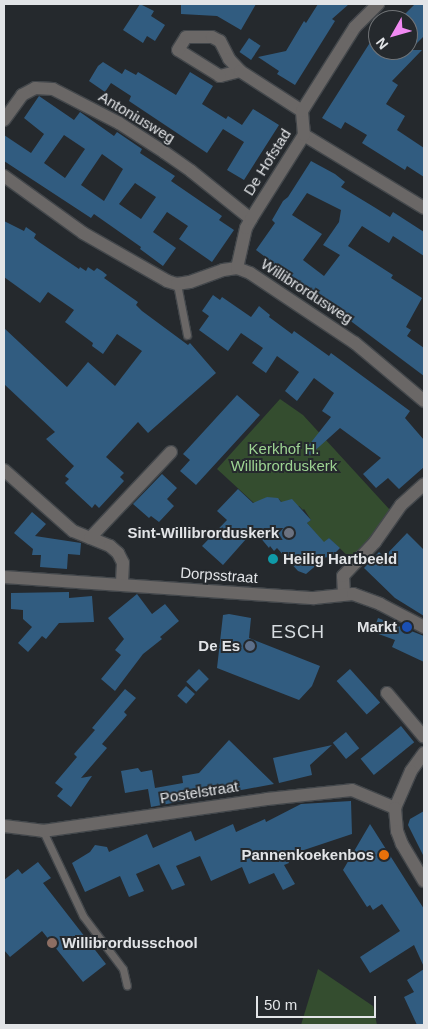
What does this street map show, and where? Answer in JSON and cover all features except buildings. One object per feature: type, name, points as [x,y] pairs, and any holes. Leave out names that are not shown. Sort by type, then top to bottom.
[{"type":"street","points":[[240,71],[302,111],[355,27],[378,4]]},
{"type":"street","name":"Antoniusweg","points":[[4,120],[22,95],[35,88],[54,89],[119,123],[171,157],[202,179],[251,219]]},
{"type":"street","name":"De Hofstad","points":[[237,268],[246,228],[304,135],[302,111]]},
{"type":"street","points":[[304,135],[424,208]]},
{"type":"street","points":[[4,176],[83,233],[167,281],[178,284]]},
{"type":"street","name":"Willibrordusweg","points":[[178,284],[237,268],[250,272],[355,343],[424,401]]},
{"type":"street","points":[[90,538],[171,452]]},
{"type":"street","points":[[4,470],[73,531],[110,546],[118,553],[123,563],[122,585]]},
{"type":"street","points":[[344,594],[343,576],[375,542],[401,505],[424,484]]},
{"type":"street","name":"Dorpsstraat","points":[[4,577],[314,598],[344,594],[367,598],[424,628]]},
{"type":"street","points":[[387,693],[424,737]]},
{"type":"street","points":[[424,753],[411,771],[396,808],[397,831],[402,844],[424,881]]},
{"type":"street","name":"Postelstraat","points":[[4,826],[43,831],[267,798],[345,790],[352,790],[396,808]]},
{"type":"lane","points":[[178,284],[187,335]]},
{"type":"lane","points":[[43,831],[83,916],[123,968],[127,986]]},
{"type":"green space","name":"Kerkhof H. Willibrorduskerk","points":[[280,399],[303,415],[390,510],[373,535],[351,559],[329,538],[324,543],[307,523],[311,520],[304,509],[299,506],[284,505],[279,499],[277,501],[267,497],[259,504],[254,503],[217,469]]},
{"type":"green space","points":[[318,969],[373,1006],[377,1025],[301,1025]]},
{"type":"place","name":"Sint-Willibrorduskerk","points":[[289,533]]},
{"type":"place","name":"Heilig Hartbeeld","points":[[273,559]]},
{"type":"place","name":"Markt","points":[[407,627]]},
{"type":"place","name":"De Es","points":[[250,646]]},
{"type":"place","name":"Pannenkoekenbos","points":[[384,855]]},
{"type":"place","name":"Willibrordusschool","points":[[52,943]]},
{"type":"district","name":"ESCH","points":[[298,632]]}]
